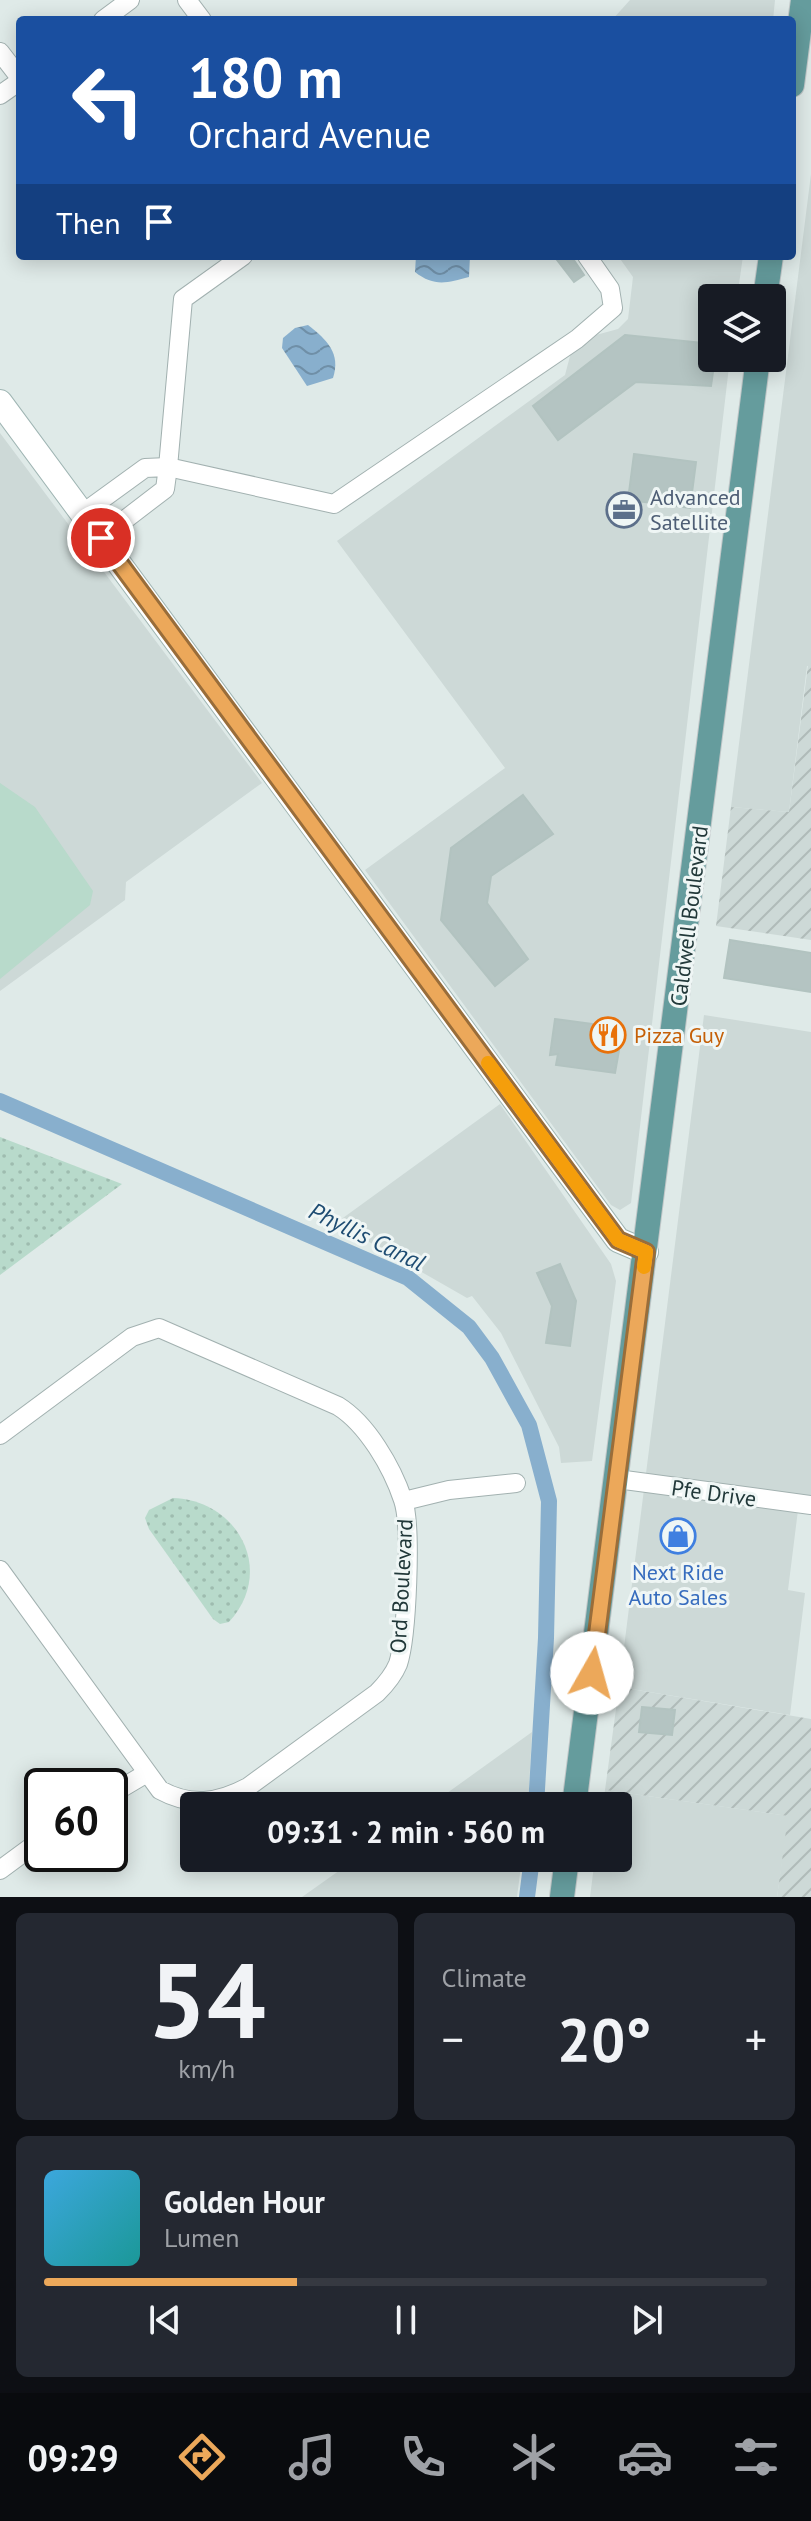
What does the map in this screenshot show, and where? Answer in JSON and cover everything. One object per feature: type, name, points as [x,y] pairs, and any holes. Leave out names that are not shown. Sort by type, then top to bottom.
[{"type":"main road","points":[[796,54],[803,0]]},
{"type":"main road","points":[[767,284],[770,260]]},
{"type":"main road","name":"Caldwell Boulevard","points":[[576,1792],[756,372]]},
{"type":"main road","points":[[562,1897],[565,1872]]},
{"type":"street","points":[[108,16],[130,0]]},
{"type":"street","points":[[0,52],[16,74]]},
{"type":"street","points":[[0,95],[16,82]]},
{"type":"street","points":[[101,538],[165,489],[183,299],[237,260]]},
{"type":"street","points":[[83,513],[145,468],[168,467],[334,504],[577,339],[613,308],[610,289],[590,260]]},
{"type":"street","points":[[0,402],[618,1240],[646,1252]]},
{"type":"street","name":"Ord Boulevard","points":[[0,1435],[132,1337],[159,1328],[175,1332],[354,1416],[404,1501],[407,1536],[402,1647],[391,1678],[377,1693],[248,1787],[226,1799],[200,1803],[175,1798],[160,1790],[0,1570]]},
{"type":"street","name":"Pfe Drive","points":[[617,1479],[811,1505]]},
{"type":"street","points":[[404,1501],[449,1490],[516,1483]]},
{"type":"street","points":[[128,1784],[147,1773]]},
{"type":"street","points":[[0,1870],[24,1852]]},
{"type":"shaded area","points":[[630,0],[775,0],[773,16],[616,16]]},
{"type":"shaded area","points":[[811,174],[811,666],[807,666],[789,812],[731,807]]},
{"type":"shaded area","points":[[621,260],[742,260],[739,284],[698,284],[698,372],[728,372],[631,1203],[620,1210],[611,1205],[365,870],[505,768],[337,541],[565,375],[574,341],[618,329],[628,319],[633,277]]},
{"type":"shaded area","points":[[0,433],[262,783],[126,882],[125,900],[0,991]]},
{"type":"shaded area","points":[[808,665],[811,666],[811,940],[716,926],[731,807],[789,812]]},
{"type":"shaded area","points":[[704,1015],[811,1032],[811,1512],[798,1510],[788,1590],[805,1593],[790,1715],[619,1687]]},
{"type":"shaded area","points":[[500,1104],[611,1264],[616,1281],[592,1461],[561,1463],[559,1447],[501,1333],[472,1296],[467,1298],[336,1223]]},
{"type":"shaded area","points":[[619,1687],[811,1719],[811,1897],[777,1897],[788,1816],[605,1790]]},
{"type":"shaded area","points":[[532,1732],[529,1792],[448,1792]]},
{"type":"shaded area","points":[[632,1794],[789,1816],[777,1897],[590,1897],[593,1872],[632,1872]]},
{"type":"shaded area","points":[[337,1872],[520,1872],[517,1897],[302,1897]]},
{"type":"green space","points":[[0,783],[35,807],[93,891],[90,905],[0,979]]},
{"type":"green space","points":[[0,1137],[122,1184],[0,1275]]},
{"type":"green space","points":[[173,1498],[196,1502],[216,1511],[232,1525],[243,1542],[249,1561],[249,1581],[243,1602],[229,1622],[220,1624],[213,1619],[149,1529],[145,1518],[149,1510]]},
{"type":"water","points":[[416,260],[470,260],[469,277],[447,282],[428,280],[415,272]]},
{"type":"water","points":[[308,325],[331,348],[335,369],[333,378],[307,386],[282,348],[283,338],[295,328]]},
{"type":"building","points":[[557,260],[574,260],[584,275],[574,282]]},
{"type":"building","points":[[625,335],[698,343],[698,372],[713,372],[711,386],[636,382],[558,440],[533,406]]},
{"type":"building","points":[[634,454],[696,462],[690,508],[628,500]]},
{"type":"building","points":[[523,795],[553,834],[491,876],[487,903],[528,959],[495,986],[441,920],[451,848]]},
{"type":"building","points":[[730,940],[811,953],[811,992],[724,978]]},
{"type":"building","points":[[555,1019],[623,1028],[615,1073],[556,1065],[558,1054],[550,1055]]},
{"type":"building","points":[[560,1264],[576,1301],[570,1346],[546,1343],[552,1306],[537,1273]]},
{"type":"building","points":[[642,1707],[675,1710],[672,1735],[639,1732]]},
{"type":"waterway","name":"Phyllis Canal","points":[[0,1101],[408,1278],[469,1327],[492,1358],[529,1425],[549,1501],[546,1638],[537,1792]]},
{"type":"waterway","name":"Phyllis Canal","points":[[527,1897],[530,1872]]},
{"type":"slow traffic","points":[[488,1063],[618,1240],[646,1252],[644,1267]]},
{"type":"place","name":"Advanced Satellite","points":[[624,510]]},
{"type":"place","name":"Pizza Guy","points":[[608,1035]]},
{"type":"place","name":"Next Ride Auto Sales","points":[[678,1536]]},
{"type":"route","points":[[101,538],[618,1240],[646,1252],[592,1673]]}]
